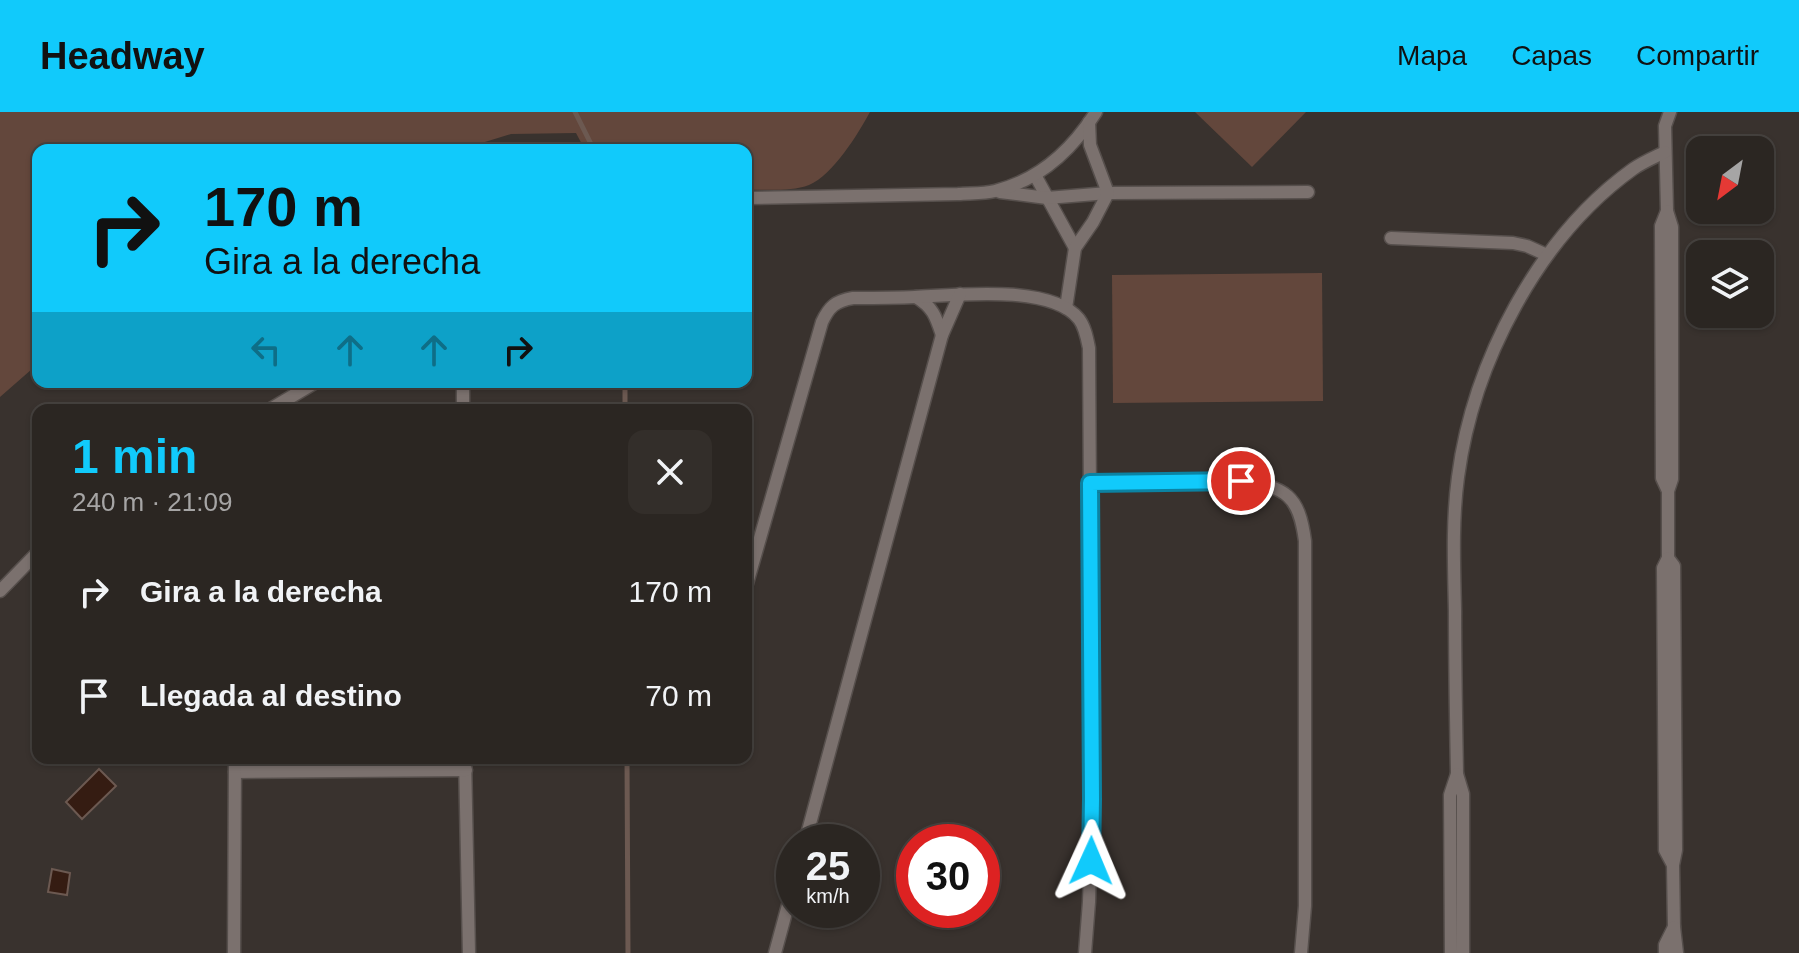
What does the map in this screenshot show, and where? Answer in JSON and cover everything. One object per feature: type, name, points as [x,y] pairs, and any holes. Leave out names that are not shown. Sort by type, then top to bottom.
[{"type":"street","points":[[1660,112],[1665,126]]},
{"type":"street","points":[[1670,112],[1665,126],[1667,211],[1661,226],[1667,318],[1662,478],[1668,491],[1668,558],[1663,568],[1676,850],[1673,865],[1677,953]]},
{"type":"street","points":[[993,191],[1035,175],[1061,154],[1092,117]]},
{"type":"street","points":[[1066,308],[1075,248],[1108,193],[1090,145],[1092,117]]},
{"type":"street","points":[[1451,953],[1463,794],[1457,774],[1454,546],[1458,476],[1466,438],[1490,359],[1504,326],[1547,255],[1614,184],[1636,167],[1665,152]]},
{"type":"street","points":[[1035,175],[1075,248]]},
{"type":"street","points":[[752,198],[993,191],[1047,198],[1108,193],[1308,192]]},
{"type":"street","points":[[1391,238],[1513,243],[1547,255]]},
{"type":"street","points":[[810,824],[942,335],[960,294]]},
{"type":"street","points":[[752,566],[822,322],[835,303],[853,298],[960,294],[1027,297],[1040,298],[1066,308],[1078,318],[1085,330],[1089,348],[1092,799],[1085,953]]},
{"type":"street","points":[[916,297],[928,304],[942,335]]},
{"type":"street","points":[[279,404],[306,388]]},
{"type":"street","points":[[1090,483],[1260,483],[1286,494],[1296,504],[1302,517],[1305,541],[1305,906],[1301,953]]},
{"type":"street","points":[[0,591],[32,558]]},
{"type":"street","points":[[234,953],[235,764]]},
{"type":"street","points":[[235,772],[466,764],[469,953]]},
{"type":"street","points":[[1457,874],[1463,953]]},
{"type":"street","points":[[1665,953],[1665,945],[1674,927]]},
{"type":"street","points":[[775,953],[782,928]]},
{"type":"shaded area","points":[[0,112],[870,112],[852,142],[827,172],[809,185],[786,189],[752,190],[752,144],[582,144],[576,133],[511,134],[478,144],[32,144],[32,369],[0,397]]},
{"type":"shaded area","points":[[1195,112],[1306,112],[1252,167]]},
{"type":"shaded area","points":[[1322,273],[1323,401],[1113,403],[1112,275]]},
{"type":"shaded area","points":[[99,769],[116,786],[82,819],[66,802]]},
{"type":"shaded area","points":[[52,869],[70,873],[67,895],[48,892]]},
{"type":"waterway","points":[[575,112],[591,144]]},
{"type":"waterway","points":[[625,388],[625,404]]},
{"type":"waterway","points":[[627,764],[628,953]]},
{"type":"route","points":[[1091,861],[1090,483],[1241,481]]}]
